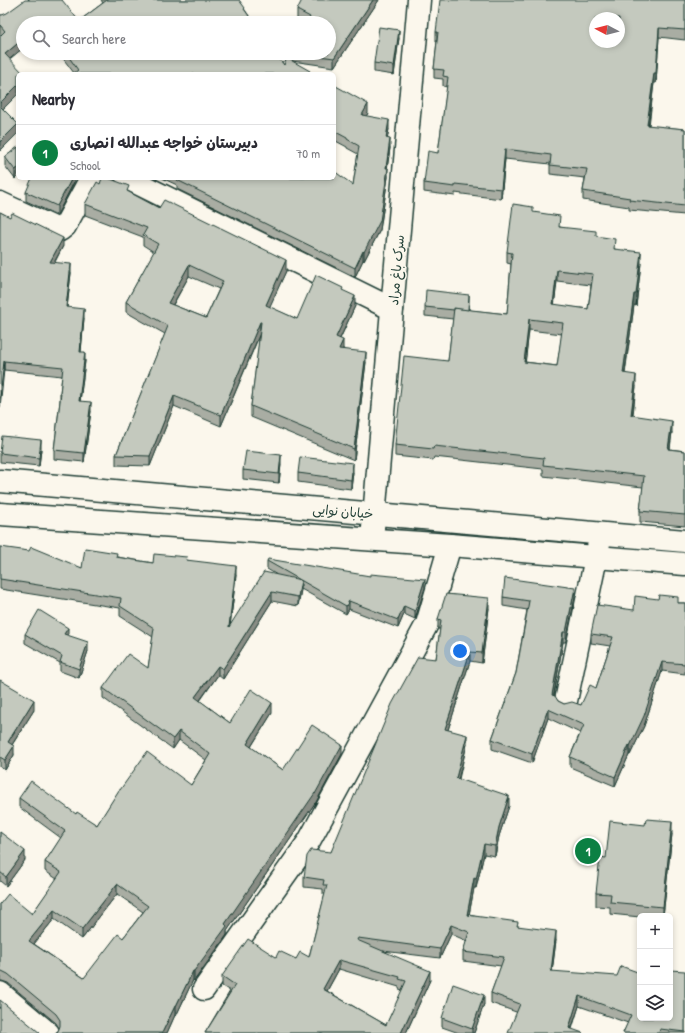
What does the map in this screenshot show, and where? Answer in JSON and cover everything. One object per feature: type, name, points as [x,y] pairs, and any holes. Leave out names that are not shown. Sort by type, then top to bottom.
[{"type":"street","points":[[0,12],[17,0]]},
{"type":"street","name":"سرک باغ مراد","points":[[372,540],[419,0]]},
{"type":"street","points":[[0,203],[60,230],[65,226],[90,180]]},
{"type":"street","points":[[132,180],[392,309]]},
{"type":"street","name":"خیابان نوایی","points":[[0,481],[374,513],[685,542]]},
{"type":"street","name":"خیابان نوایی","points":[[0,514],[450,545],[685,564]]},
{"type":"street","points":[[566,701],[600,534]]},
{"type":"street","points":[[204,989],[309,841],[427,624],[450,545]]},
{"type":"street","points":[[0,993],[48,1033]]},
{"type":"building","points":[[25,0],[62,0],[75,16],[16,16],[16,45],[5,54],[22,72],[16,72],[16,87],[0,103],[0,36],[5,31],[0,25],[0,15],[7,13]]},
{"type":"building","points":[[107,0],[239,0],[245,8],[244,9],[249,16],[86,16]]},
{"type":"building","points":[[302,0],[373,0],[336,55],[336,16],[308,16],[297,10]]},
{"type":"building","points":[[440,0],[685,0],[685,30],[659,28],[656,73],[654,73],[647,125],[685,129],[685,206],[629,200],[630,198],[583,191],[587,169],[550,165],[551,155],[505,149],[501,189],[455,184],[455,187],[424,183],[428,151],[438,153],[448,77],[443,76],[444,70],[434,69],[438,32],[436,32]]},
{"type":"building","points":[[379,27],[399,30],[394,66],[374,63]]},
{"type":"building","points":[[71,60],[280,60],[284,65],[286,60],[291,60],[310,71],[76,72],[78,70]]},
{"type":"building","points":[[336,86],[368,104],[362,115],[389,120],[386,138],[390,139],[386,168],[388,168],[380,221],[355,268],[177,180],[336,180],[336,172],[353,185],[359,146],[336,132]]},
{"type":"building","points":[[0,106],[16,122],[16,126],[0,142]]},
{"type":"building","points":[[16,149],[16,169],[15,170],[5,157]]},
{"type":"building","points":[[31,180],[71,180],[57,206],[26,192]]},
{"type":"building","points":[[101,180],[113,180],[129,186],[127,191],[159,208],[164,200],[286,260],[266,305],[297,319],[316,275],[343,288],[342,290],[355,296],[336,337],[343,340],[339,349],[366,352],[354,449],[251,406],[260,322],[221,415],[174,396],[150,456],[116,455],[168,326],[126,302],[158,244],[143,235],[147,228],[85,204],[97,182],[100,184]],"holes":[[[189,265],[223,281],[206,318],[168,303]]]},
{"type":"building","points":[[513,204],[533,207],[533,212],[560,216],[559,227],[596,231],[596,236],[615,239],[614,249],[641,252],[636,294],[634,294],[623,373],[636,375],[631,415],[672,421],[668,449],[685,451],[685,515],[640,511],[644,476],[543,465],[544,458],[434,446],[433,449],[395,445],[404,356],[448,361],[454,308],[507,314],[512,253],[507,252]],"holes":[[[557,270],[593,274],[588,309],[553,304]],[[529,319],[563,323],[557,366],[524,362]]]},
{"type":"building","points":[[0,212],[10,217],[12,213],[63,238],[50,262],[71,264],[66,307],[84,309],[80,352],[85,352],[79,401],[91,402],[84,453],[54,450],[63,367],[4,361],[0,398]]},
{"type":"building","points":[[426,290],[469,295],[468,310],[425,307]]},
{"type":"building","points":[[2,436],[41,440],[39,458],[0,453]]},
{"type":"building","points":[[246,451],[281,455],[279,474],[243,470]]},
{"type":"building","points":[[300,457],[353,463],[351,480],[298,473]]},
{"type":"building","points":[[0,547],[29,551],[31,547],[82,568],[85,548],[117,553],[116,557],[153,563],[154,554],[187,557],[186,560],[236,566],[229,627],[264,572],[301,580],[298,597],[272,592],[223,669],[218,666],[195,697],[230,723],[251,689],[272,703],[247,744],[283,770],[312,725],[342,745],[315,794],[225,924],[227,926],[193,971],[162,1033],[55,1033],[58,1031],[60,1026],[60,1020],[56,1014],[8,974],[0,971],[0,904],[8,894],[32,914],[61,872],[45,862],[65,831],[19,798],[31,781],[76,814],[77,812],[97,825],[119,790],[147,752],[191,785],[210,754],[179,731],[173,739],[103,688],[128,654],[148,668],[154,628],[120,606],[121,598],[0,579]],"holes":[[[117,884],[148,906],[123,938],[118,934],[84,978],[29,941],[54,910],[82,929]]]},
{"type":"building","points":[[268,559],[370,576],[370,574],[425,579],[415,611],[404,606],[398,620],[349,601],[346,606],[267,561]]},
{"type":"building","points":[[505,578],[575,588],[566,632],[563,632],[552,695],[564,704],[572,702],[581,705],[590,685],[596,688],[613,637],[591,634],[597,605],[634,610],[635,596],[658,599],[659,595],[678,597],[678,603],[685,603],[685,664],[662,662],[644,716],[615,777],[570,757],[584,725],[548,709],[532,754],[492,739],[516,673],[529,601],[503,597]]},
{"type":"building","points":[[446,594],[489,598],[482,653],[470,652],[445,729],[467,735],[456,778],[509,796],[499,827],[495,846],[484,844],[476,879],[474,878],[467,915],[518,922],[517,926],[556,931],[551,971],[617,976],[621,966],[637,972],[637,1021],[673,1021],[673,970],[685,971],[685,1032],[660,1029],[659,1033],[623,1033],[631,1015],[579,996],[569,1028],[583,1033],[508,1033],[520,1004],[491,993],[504,957],[463,952],[469,932],[451,925],[440,949],[358,938],[357,940],[430,971],[401,1033],[205,1033],[235,985],[222,976],[248,939],[276,957],[279,951],[296,959],[300,952],[309,957],[327,885],[323,885],[324,880],[304,877],[307,856],[311,850],[331,852],[392,704],[418,657],[436,659],[441,620],[438,619]],"holes":[[[339,960],[400,977],[399,979],[406,981],[386,1025],[323,989]]]},
{"type":"building","points":[[39,610],[68,628],[64,634],[88,642],[79,669],[60,662],[62,656],[25,634]]},
{"type":"building","points":[[0,680],[34,700],[8,742],[14,746],[5,760],[0,757]]},
{"type":"building","points":[[646,819],[672,821],[663,907],[610,902],[611,894],[596,893],[600,857],[606,858],[610,821],[645,825]]},
{"type":"building","points":[[0,832],[25,851],[6,877],[0,872]]},
{"type":"building","points":[[453,984],[484,995],[472,1029],[442,1018]]},
{"type":"building","points":[[0,1000],[40,1033],[0,1033]]},
{"type":"place","name":"دبیرستان خواجه عبدالله انصاری","points":[[588,851]]}]
